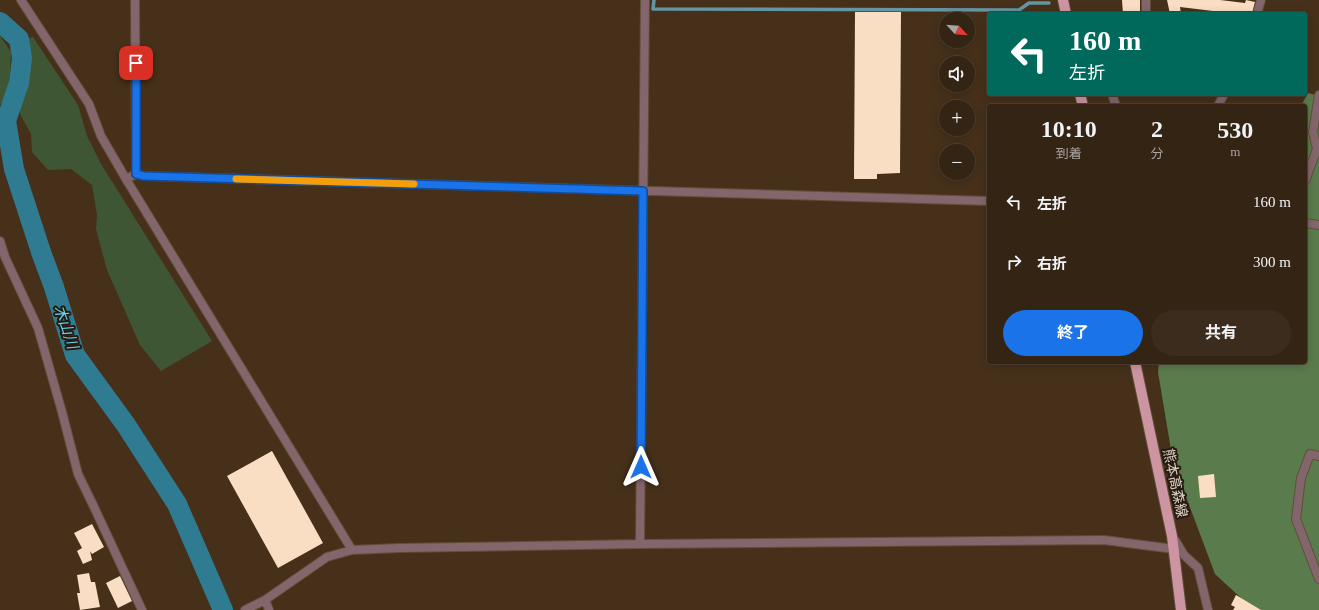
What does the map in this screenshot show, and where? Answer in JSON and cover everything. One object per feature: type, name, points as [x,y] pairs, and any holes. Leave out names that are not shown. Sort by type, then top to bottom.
[{"type":"main road","points":[[1063,0],[1066,12]]},
{"type":"main road","name":"熊本高森線","points":[[1135,364],[1172,536],[1181,610]]},
{"type":"street","points":[[21,0],[89,104],[101,136],[126,179],[352,550]]},
{"type":"street","points":[[135,0],[136,174]]},
{"type":"street","points":[[640,544],[645,0]]},
{"type":"street","points":[[1146,0],[1146,12]]},
{"type":"street","points":[[1258,12],[1261,0]]},
{"type":"street","points":[[1307,176],[1317,149],[1313,132],[1319,95]]},
{"type":"street","points":[[126,179],[136,174],[152,176],[987,201]]},
{"type":"street","points":[[1307,223],[1319,225]]},
{"type":"street","points":[[0,241],[3,258],[38,328],[78,474],[142,610]]},
{"type":"street","points":[[1319,456],[1310,454],[1301,478],[1296,519],[1319,579]]},
{"type":"street","points":[[1172,536],[1184,555],[1198,568],[1208,610]]},
{"type":"street","points":[[245,610],[263,601],[327,557],[352,550],[640,544],[1104,540],[1174,549]]},
{"type":"street","points":[[263,601],[269,610]]},
{"type":"green space","points":[[0,36],[11,52],[9,92],[0,105]]},
{"type":"green space","points":[[33,37],[78,105],[87,136],[101,164],[212,341],[161,371],[140,345],[107,270],[96,229],[97,215],[92,185],[71,169],[48,170],[32,152],[31,134],[20,114],[20,96],[28,74],[27,39]]},
{"type":"green space","points":[[1308,93],[1319,96],[1319,610],[1254,610],[1215,574],[1173,462],[1158,372],[1159,364],[1307,364],[1307,104],[1302,104]]},
{"type":"building","points":[[1122,0],[1140,0],[1140,12],[1123,12]]},
{"type":"building","points":[[1167,0],[1220,0],[1245,3],[1246,0],[1255,2],[1252,12],[1213,12],[1180,7],[1181,12],[1170,12]]},
{"type":"building","points":[[855,12],[901,12],[900,173],[877,174],[877,179],[854,179]]},
{"type":"building","points":[[272,451],[323,543],[278,568],[227,476]]},
{"type":"building","points":[[1214,474],[1216,497],[1200,498],[1198,476]]},
{"type":"building","points":[[92,524],[104,547],[92,554],[90,551],[92,560],[83,564],[77,551],[82,548],[74,533]]},
{"type":"building","points":[[89,573],[91,582],[95,582],[100,607],[80,610],[77,593],[80,593],[77,575]]},
{"type":"building","points":[[120,576],[132,601],[118,608],[106,583]]},
{"type":"building","points":[[1236,595],[1261,610],[1233,610],[1235,607],[1231,605]]},
{"type":"waterway","points":[[654,0],[653,9],[1019,10],[1029,3],[1049,3]]},
{"type":"waterway","name":"木山川","points":[[0,22],[19,39],[22,58],[19,83],[6,121],[14,169],[54,287],[75,355],[126,425],[177,504],[223,610]]},
{"type":"slow traffic","points":[[236,179],[414,184]]},
{"type":"route","points":[[136,63],[136,174],[144,176],[643,191],[641,467]]}]
